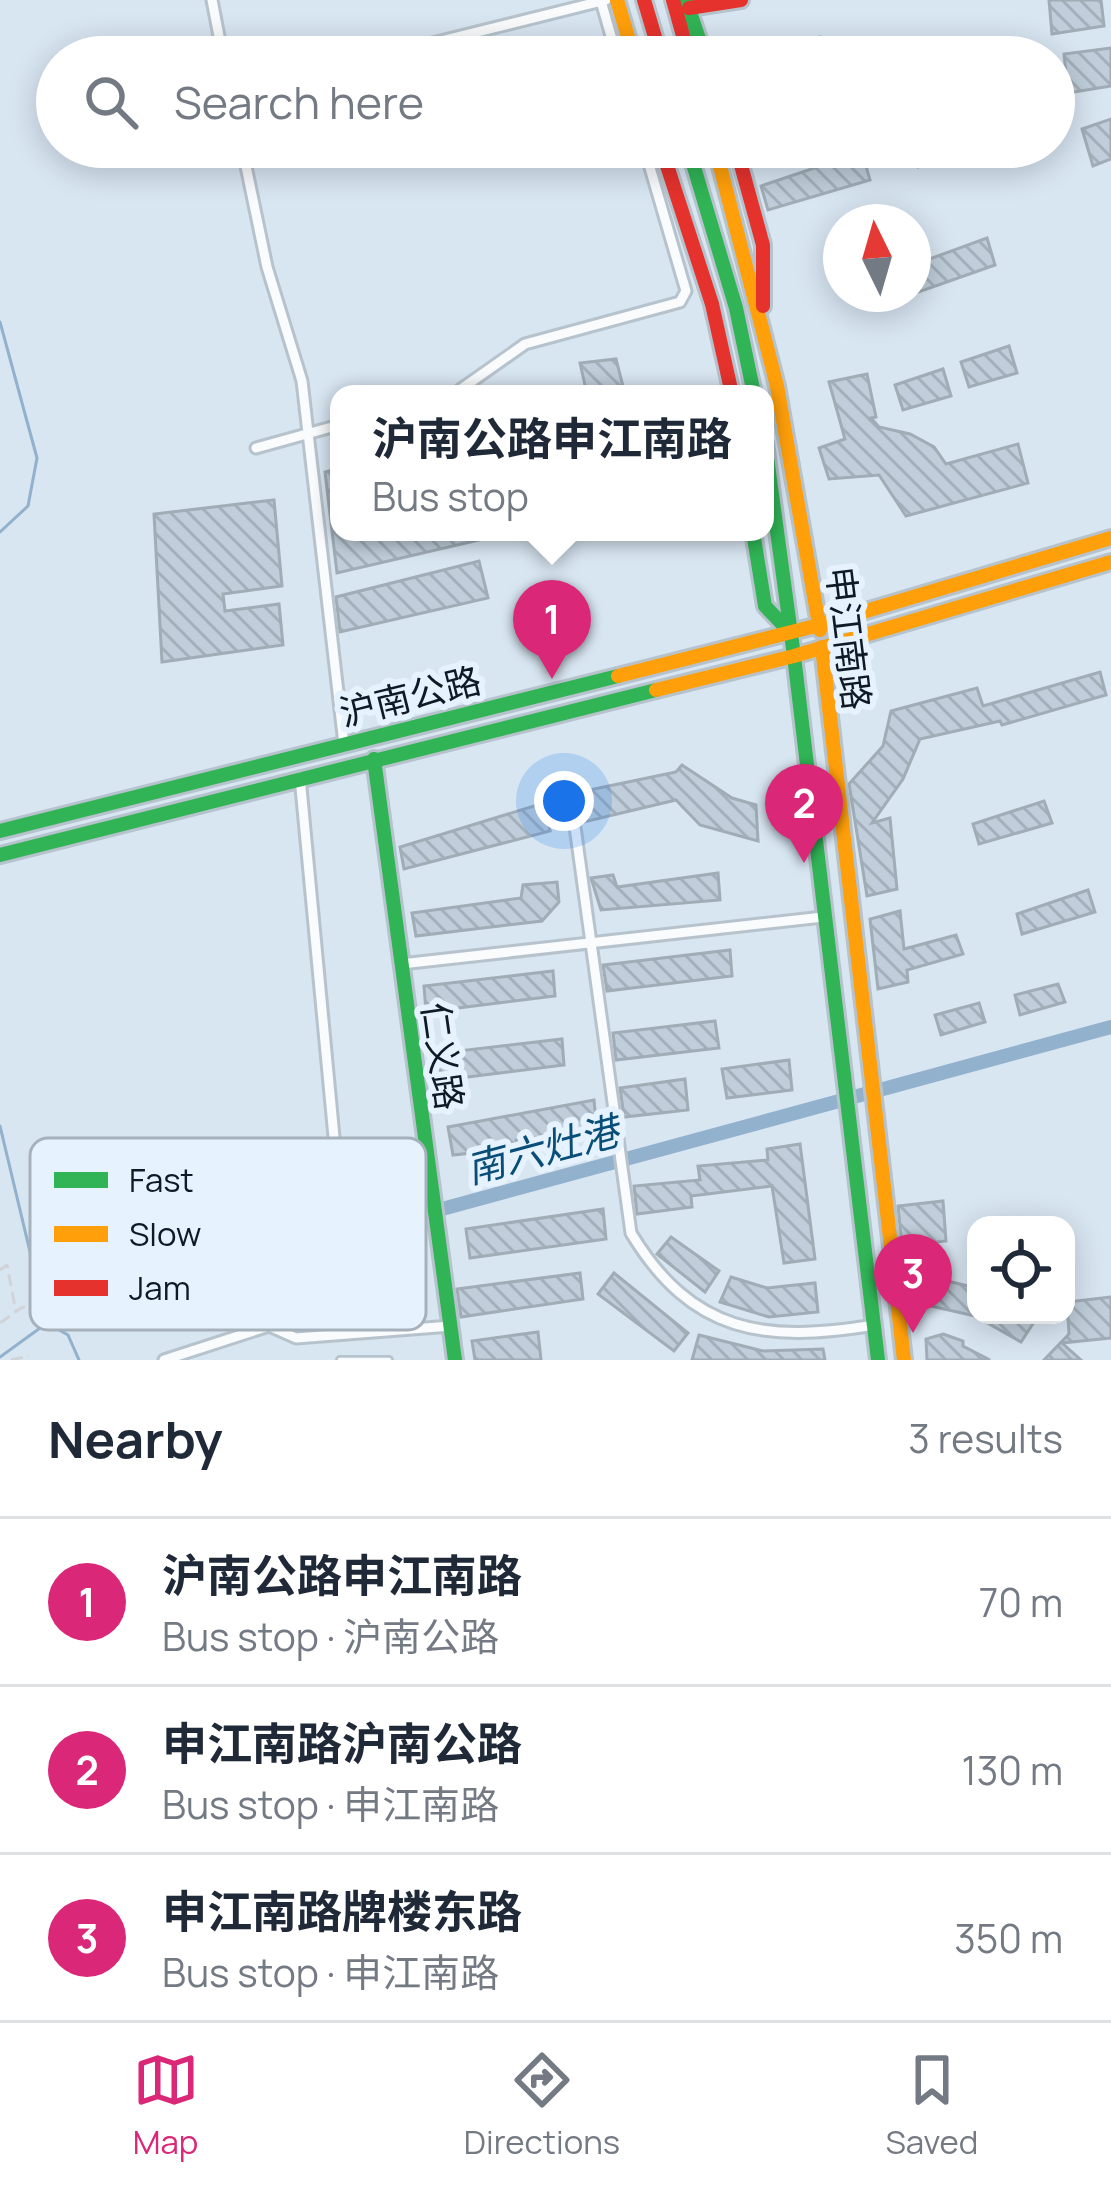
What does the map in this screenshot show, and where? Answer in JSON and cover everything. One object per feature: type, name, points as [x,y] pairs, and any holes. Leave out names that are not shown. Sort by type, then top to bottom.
[{"type":"main road","points":[[617,0],[628,36]]},
{"type":"main road","points":[[644,0],[655,36]]},
{"type":"main road","points":[[673,0],[683,36]]},
{"type":"main road","points":[[698,36],[688,4],[741,0]]},
{"type":"main road","points":[[668,168],[712,304],[732,385]]},
{"type":"main road","points":[[694,168],[736,308],[752,385]]},
{"type":"main road","name":"申江南路","points":[[721,168],[762,315],[794,461],[822,647],[904,1360]]},
{"type":"main road","points":[[743,168],[768,277],[762,315]]},
{"type":"main road","points":[[734,385],[736,308]]},
{"type":"main road","name":"申江南路","points":[[774,514],[878,1360]]},
{"type":"main road","name":"沪南公路","points":[[0,831],[819,625],[1111,538]]},
{"type":"main road","points":[[754,541],[764,606],[789,631]]},
{"type":"main road","name":"沪南公路","points":[[0,855],[794,656],[1111,562]]},
{"type":"main road","name":"仁义路","points":[[374,759],[425,1138]]},
{"type":"main road","name":"仁义路","points":[[426,1148],[455,1360]]},
{"type":"street","points":[[212,0],[219,36]]},
{"type":"street","points":[[461,36],[603,1],[612,36]]},
{"type":"street","points":[[246,168],[267,267],[302,381],[344,744]]},
{"type":"street","points":[[467,385],[525,344],[680,302],[686,291],[650,168]]},
{"type":"street","points":[[256,448],[330,428]]},
{"type":"street","points":[[300,777],[333,1138]]},
{"type":"street","points":[[572,805],[631,1233],[656,1273],[703,1312],[755,1332],[819,1334],[874,1325]]},
{"type":"street","points":[[401,964],[824,917]]},
{"type":"street","points":[[426,1328],[451,1326]]},
{"type":"street","points":[[164,1360],[257,1330]]},
{"type":"street","points":[[278,1330],[296,1338],[399,1330]]},
{"type":"lane","points":[[340,1360],[389,1360]]},
{"type":"path","points":[[0,1270],[8,1265],[19,1310]]},
{"type":"path","points":[[0,1323],[30,1305]]},
{"type":"path","points":[[10,1360],[29,1356]]},
{"type":"building","points":[[1049,0],[1101,0],[1104,26],[1052,34]]},
{"type":"building","points":[[1111,48],[1111,86],[1075,92],[1075,53]]},
{"type":"building","points":[[1111,119],[1111,159],[1093,166],[1082,129]]},
{"type":"building","points":[[814,168],[867,168],[870,180],[768,210],[761,186]]},
{"type":"building","points":[[987,238],[995,265],[931,288],[931,258]]},
{"type":"building","points":[[1009,346],[1017,373],[969,387],[961,362]]},
{"type":"building","points":[[616,359],[623,385],[585,385],[580,363]]},
{"type":"building","points":[[943,369],[951,396],[903,410],[895,385]]},
{"type":"building","points":[[867,374],[876,417],[871,418],[879,427],[910,434],[934,447],[946,464],[1018,444],[1028,483],[906,516],[879,475],[829,479],[819,448],[845,439],[829,382]]},
{"type":"building","points":[[330,471],[330,514],[325,472]]},
{"type":"building","points":[[274,500],[282,586],[223,594],[225,611],[279,604],[283,645],[162,662],[154,514]]},
{"type":"building","points":[[333,541],[475,541],[337,573]]},
{"type":"building","points":[[479,561],[488,598],[340,632],[336,597]]},
{"type":"building","points":[[1100,672],[1106,695],[1002,725],[1000,721],[920,739],[903,779],[872,823],[890,818],[897,889],[867,896],[849,784],[883,746],[891,711],[977,688],[983,706]]},
{"type":"building","points":[[682,765],[732,798],[756,805],[758,841],[700,825],[676,800],[584,822],[580,792],[676,772]]},
{"type":"building","points":[[1044,801],[1052,823],[979,844],[973,824]]},
{"type":"building","points":[[544,803],[550,831],[404,869],[400,847]]},
{"type":"building","points":[[718,873],[720,900],[601,910],[591,878],[613,875],[617,887]]},
{"type":"building","points":[[557,882],[559,902],[542,921],[416,936],[412,913],[521,898],[523,885]]},
{"type":"building","points":[[1088,890],[1095,912],[1022,934],[1017,914]]},
{"type":"building","points":[[900,911],[904,949],[956,935],[963,954],[907,970],[908,982],[878,989],[870,919]]},
{"type":"building","points":[[730,950],[732,976],[607,991],[603,965]]},
{"type":"building","points":[[553,971],[555,996],[426,1012],[424,986]]},
{"type":"building","points":[[1058,984],[1065,1002],[1020,1015],[1015,995]]},
{"type":"building","points":[[979,1003],[985,1022],[941,1035],[935,1015]]},
{"type":"building","points":[[715,1021],[719,1048],[616,1060],[613,1033]]},
{"type":"building","points":[[562,1039],[564,1065],[435,1081],[433,1054]]},
{"type":"building","points":[[789,1060],[792,1090],[727,1098],[722,1069]]},
{"type":"building","points":[[685,1079],[688,1110],[624,1117],[620,1088]]},
{"type":"building","points":[[594,1100],[597,1131],[516,1140],[517,1148],[453,1155],[448,1127]]},
{"type":"building","points":[[800,1144],[815,1259],[784,1263],[772,1186],[691,1196],[692,1207],[637,1214],[634,1186],[700,1180],[698,1166],[768,1160],[767,1149]]},
{"type":"building","points":[[943,1201],[946,1241],[902,1246],[898,1206]]},
{"type":"building","points":[[603,1209],[606,1239],[470,1258],[466,1229]]},
{"type":"building","points":[[671,1237],[719,1271],[705,1292],[657,1254]]},
{"type":"building","points":[[580,1273],[583,1299],[461,1317],[457,1289]]},
{"type":"building","points":[[614,1273],[688,1333],[674,1351],[598,1294]]},
{"type":"building","points":[[919,1274],[967,1286],[967,1314],[922,1304]]},
{"type":"building","points":[[731,1277],[767,1288],[815,1283],[818,1312],[769,1317],[720,1302]]},
{"type":"building","points":[[1111,1297],[1111,1338],[1062,1343],[1081,1360],[1044,1360],[1069,1334],[1068,1324],[1075,1324],[1075,1301]]},
{"type":"building","points":[[989,1324],[1033,1324],[1021,1342]]},
{"type":"building","points":[[538,1332],[541,1360],[475,1360],[472,1341]]},
{"type":"building","points":[[943,1334],[990,1360],[927,1360],[926,1339]]},
{"type":"building","points":[[699,1335],[763,1351],[823,1349],[825,1360],[692,1360]]},
{"type":"waterway","points":[[0,322],[37,458],[28,506],[0,532]]},
{"type":"waterway","name":"南六灶港","points":[[426,1213],[1111,1027]]},
{"type":"waterway","points":[[0,1126],[30,1252]]},
{"type":"waterway","name":"南六灶港","points":[[0,1357],[37,1330]]},
{"type":"waterway","points":[[59,1330],[68,1335],[79,1360]]},
{"type":"traffic: fast","points":[[686,0],[698,36]]},
{"type":"traffic: fast","points":[[694,168],[736,308],[752,385]]},
{"type":"traffic: fast","points":[[774,509],[794,656]]},
{"type":"traffic: fast","points":[[754,541],[765,606],[789,631]]},
{"type":"traffic: fast","points":[[794,656],[878,1360]]},
{"type":"traffic: fast","points":[[0,831],[618,676]]},
{"type":"traffic: fast","points":[[0,855],[656,690]]},
{"type":"traffic: fast","points":[[374,759],[425,1138]]},
{"type":"traffic: fast","points":[[426,1145],[455,1360]]},
{"type":"traffic: slow","points":[[617,0],[628,36]]},
{"type":"traffic: slow","points":[[720,168],[777,386],[820,630]]},
{"type":"traffic: slow","points":[[618,676],[819,625],[1111,538]]},
{"type":"traffic: slow","points":[[656,690],[794,656],[1111,562]]},
{"type":"traffic: slow","points":[[822,647],[904,1360]]},
{"type":"traffic: jam","points":[[644,0],[655,36]]},
{"type":"traffic: jam","points":[[673,0],[683,36]]},
{"type":"traffic: jam","points":[[689,8],[741,0]]},
{"type":"traffic: jam","points":[[668,168],[712,304],[730,385]]},
{"type":"traffic: jam","points":[[742,168],[763,245],[763,306]]},
{"type":"place","name":"沪南公路申江南路","points":[[552,679]]},
{"type":"place","name":"申江南路沪南公路","points":[[804,863]]},
{"type":"place","name":"申江南路牌楼东路","points":[[913,1333]]}]
